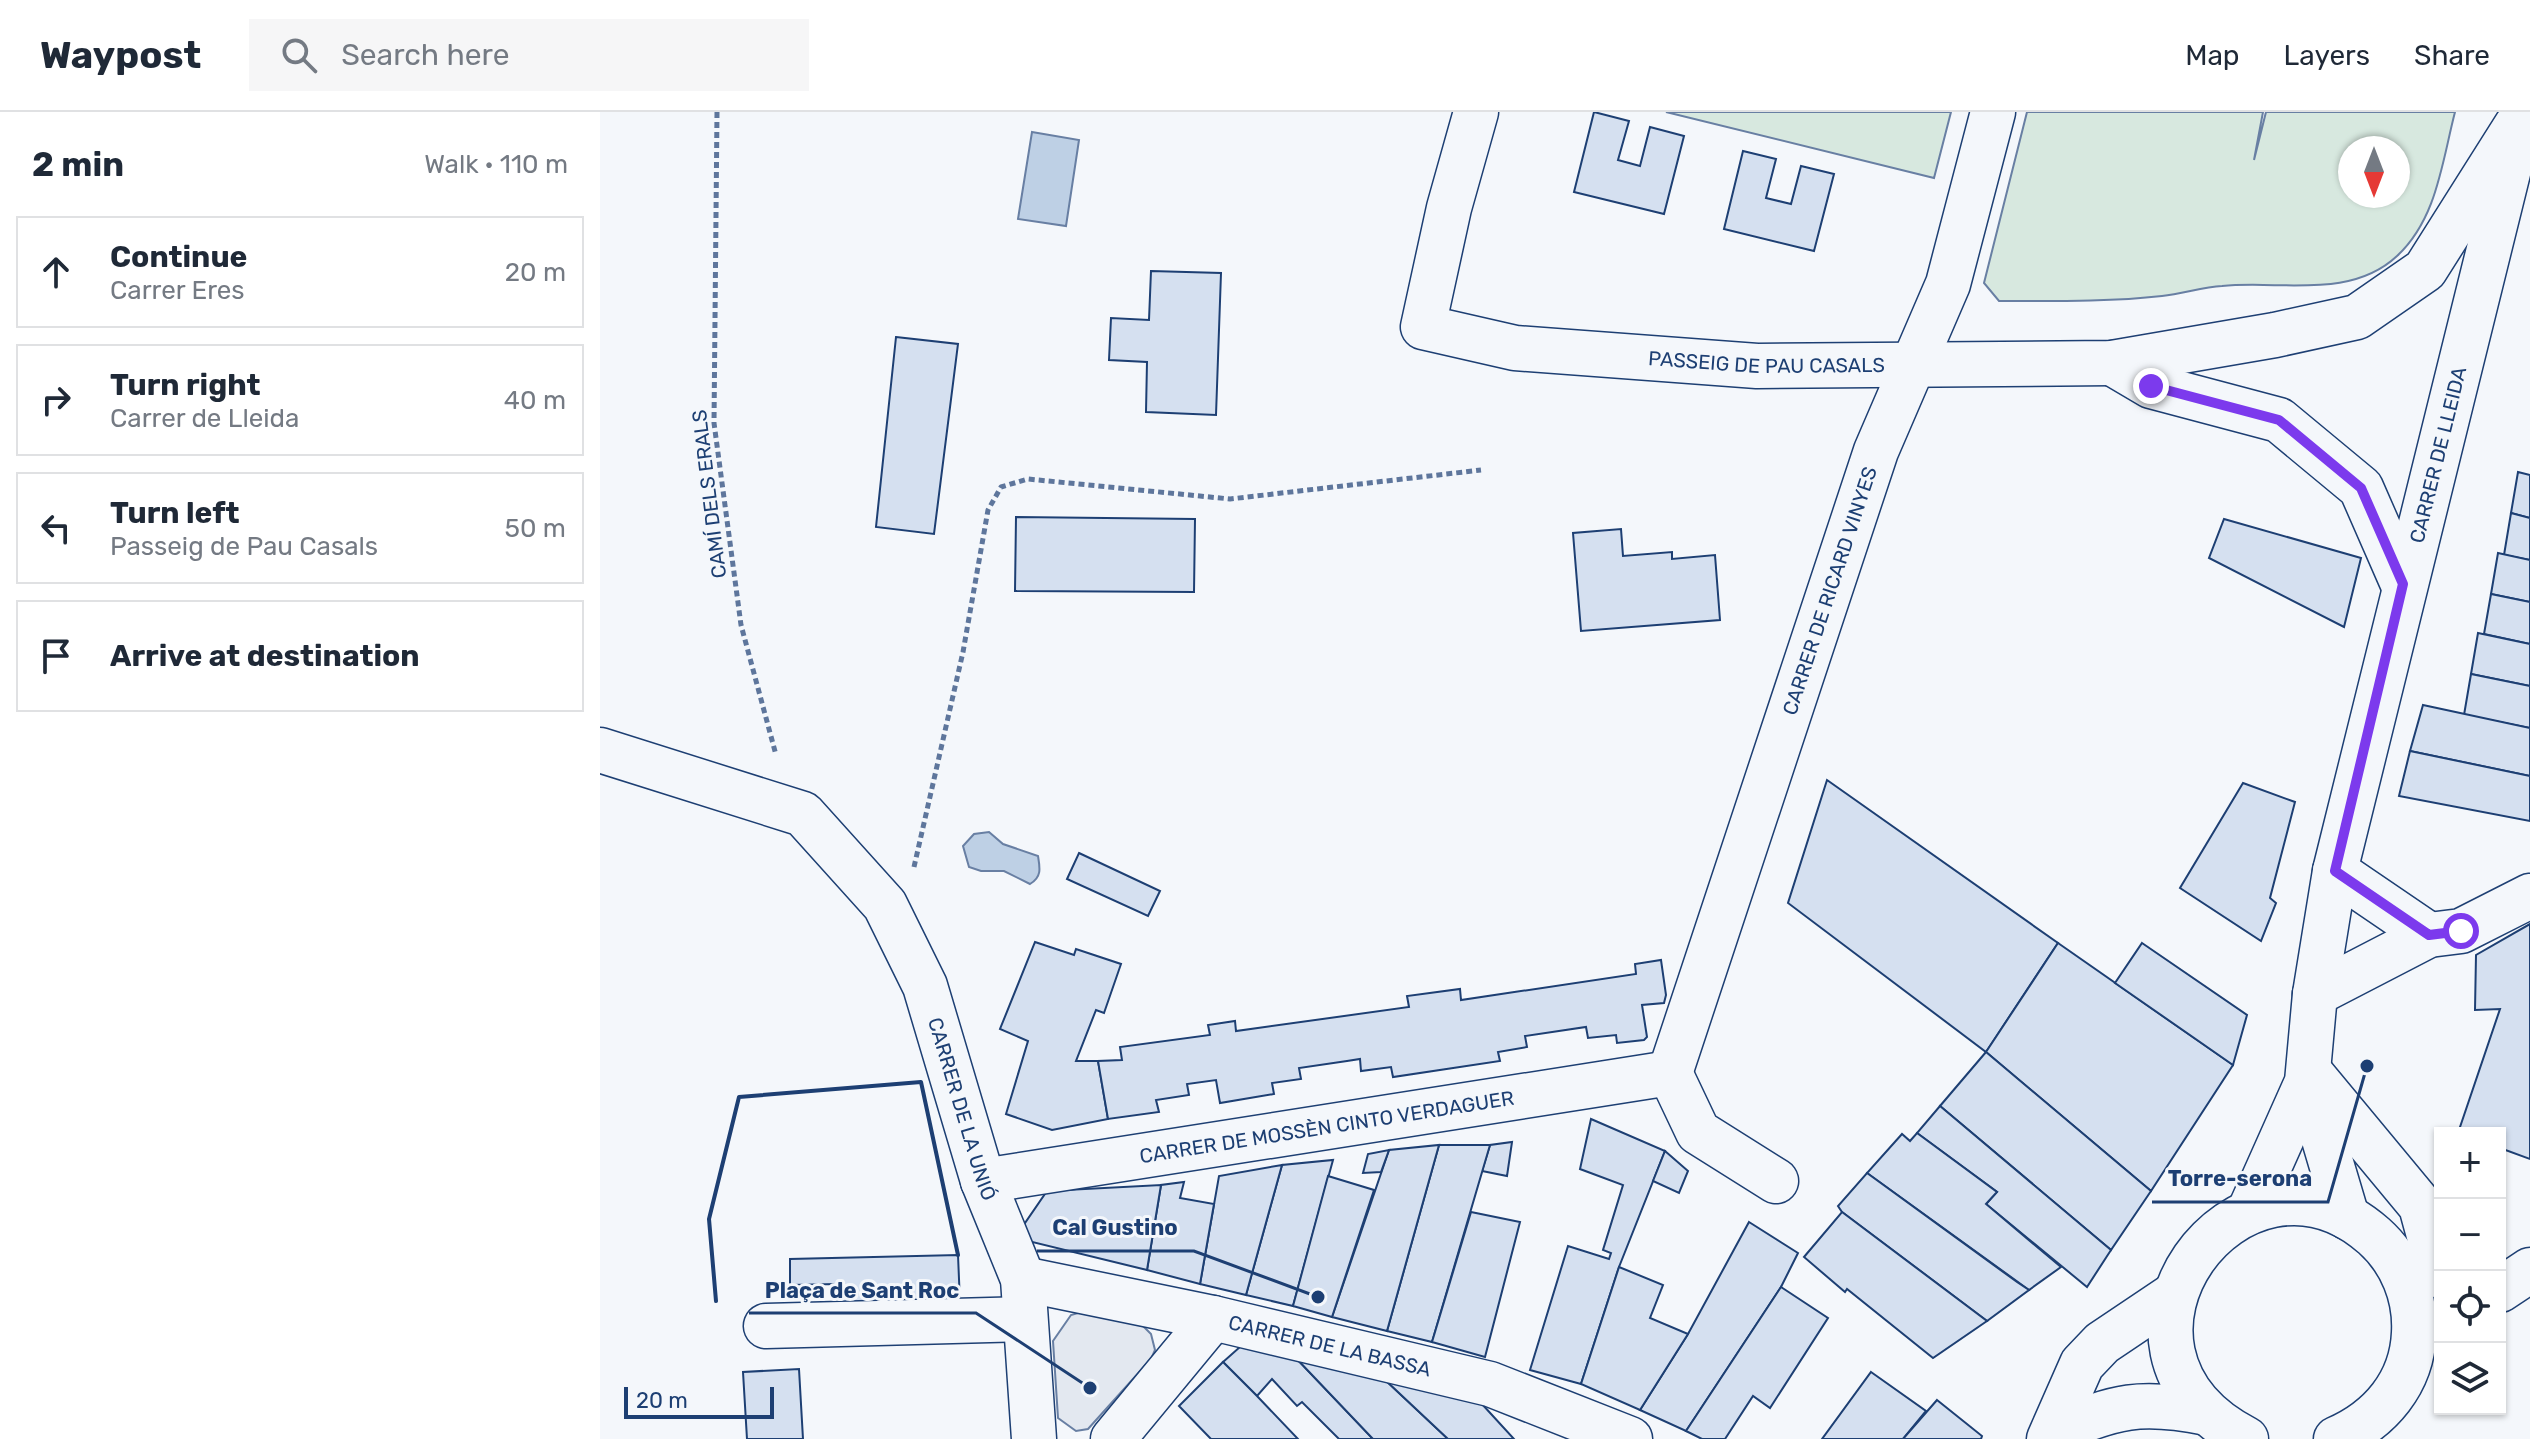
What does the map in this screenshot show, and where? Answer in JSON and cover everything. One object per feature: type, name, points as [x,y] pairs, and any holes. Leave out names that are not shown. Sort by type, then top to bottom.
[{"type":"street","name":"PASSEIG DE PAU CASALS","points":[[1476,112],[1449,208],[1423,327],[1515,348],[1757,366],[1914,367],[2112,363],[2357,317],[2425,270],[2522,115]]},
{"type":"street","name":"CARRER DE RICARD VINYES","points":[[1670,1073],[1876,451],[1948,284],[1993,112]]},
{"type":"street","name":"CARRER DE LLEIDA","points":[[2249,1212],[2308,1076],[2315,994],[2335,871],[2403,584],[2522,115]]},
{"type":"street","points":[[2112,363],[2151,386],[2279,420],[2361,488],[2403,584]]},
{"type":"street","points":[[600,750],[803,814]]},
{"type":"street","name":"CARRER DE LA UNIÓ","points":[[803,814],[885,905],[925,986],[983,1181],[1024,1299],[1034,1439]]},
{"type":"street","points":[[2335,871],[2429,935]]},
{"type":"street","points":[[2315,994],[2429,935],[2461,931],[2530,896]]},
{"type":"street","points":[[1670,1073],[1698,1132],[1776,1181]]},
{"type":"street","name":"CARRER DE MOSSÈN CINTO VERDAGUER","points":[[983,1181],[1670,1073]]},
{"type":"street","points":[[2308,1076],[2421,1206],[2434,1246]]},
{"type":"street","name":"CARRER DE LLEIDA","points":[[2308,1076],[2347,1217]]},
{"type":"street","points":[[2246,1439],[2207,1413],[2186,1388],[2175,1357],[2170,1326],[2175,1294],[2186,1267],[2202,1244],[2224,1226],[2249,1212],[2281,1205],[2315,1207],[2347,1217],[2383,1244],[2434,1257]]},
{"type":"street","points":[[2348,1436],[2378,1414],[2427,1338],[2415,1319],[2410,1292],[2383,1244]]},
{"type":"street","points":[[2506,1252],[2530,1254]]},
{"type":"street","points":[[2506,1286],[2530,1270]]},
{"type":"street","points":[[2052,1436],[2082,1364],[2102,1343],[2175,1294]]},
{"type":"street","name":"CARRER DE LA BASSA","points":[[766,1326],[1024,1299],[1213,1318],[1490,1384],[1569,1429],[1630,1439]]},
{"type":"street","points":[[1113,1439],[1213,1318]]},
{"type":"street","points":[[2052,1436],[2095,1414],[2159,1403],[2207,1413]]},
{"type":"path","name":"CAMÍ DELS ERALS","points":[[717,112],[714,423],[741,625],[777,761],[803,814]]},
{"type":"path","points":[[900,934],[963,652],[988,510],[1001,487],[1028,479],[1230,499],[1481,470]]},
{"type":"shaded area","points":[[1666,112],[1951,112],[1934,178]]},
{"type":"shaded area","points":[[2027,112],[2263,112],[2254,160],[2266,112],[2455,112],[2430,207],[2410,241],[2378,270],[2358,278],[2314,285],[2222,286],[2122,299],[1999,301],[1984,283]]},
{"type":"shaded area","points":[[1085,1311],[1143,1326],[1151,1334],[1155,1350],[1151,1359],[1088,1429],[1076,1431],[1058,1418],[1053,1341],[1071,1315]]},
{"type":"water","points":[[1032,132],[1079,140],[1066,226],[1018,219]]},
{"type":"water","points":[[989,832],[1003,844],[1038,856],[1039,872],[1034,881],[1030,884],[1004,871],[981,871],[969,867],[963,846],[974,834]]},
{"type":"building","points":[[1594,112],[1629,121],[1618,160],[1640,166],[1650,127],[1684,136],[1664,214],[1574,192]]},
{"type":"building","points":[[1743,151],[1776,159],[1766,198],[1791,204],[1801,166],[1834,174],[1814,251],[1724,229]]},
{"type":"building","points":[[1151,271],[1221,273],[1216,415],[1146,412],[1147,362],[1109,360],[1111,318],[1149,320]]},
{"type":"building","points":[[896,337],[958,344],[934,534],[876,527]]},
{"type":"building","points":[[2518,472],[2530,475],[2530,518],[2511,513]]},
{"type":"building","points":[[2511,513],[2530,518],[2530,560],[2504,555]]},
{"type":"building","points":[[1016,517],[1195,519],[1194,592],[1015,591]]},
{"type":"building","points":[[2224,519],[2361,558],[2344,627],[2209,558]]},
{"type":"building","points":[[1621,529],[1623,556],[1672,552],[1672,559],[1715,555],[1720,620],[1581,631],[1573,533]]},
{"type":"building","points":[[2498,553],[2530,560],[2530,602],[2491,594]]},
{"type":"building","points":[[2491,594],[2530,602],[2530,644],[2484,634]]},
{"type":"building","points":[[2478,633],[2530,644],[2530,686],[2471,674]]},
{"type":"building","points":[[2471,674],[2530,686],[2530,728],[2464,715]]},
{"type":"building","points":[[2423,705],[2530,728],[2530,776],[2410,751]]},
{"type":"building","points":[[2410,751],[2530,776],[2530,821],[2399,796]]},
{"type":"building","points":[[1827,780],[2058,943],[1986,1052],[1788,903]]},
{"type":"building","points":[[2243,783],[2295,802],[2270,898],[2276,903],[2261,941],[2180,888]]},
{"type":"building","points":[[1079,853],[1160,891],[1148,916],[1067,879]]},
{"type":"building","points":[[2530,924],[2530,1159],[2506,1150],[2506,1127],[2460,1127],[2500,1009],[2475,1010],[2476,955]]},
{"type":"building","points":[[1035,942],[1074,955],[1076,949],[1121,964],[1104,1013],[1096,1010],[1076,1061],[1098,1061],[1108,1119],[1052,1130],[1006,1114],[1028,1041],[1000,1029]]},
{"type":"building","points":[[2058,943],[2233,1065],[2151,1191],[1986,1052]]},
{"type":"building","points":[[2142,943],[2247,1015],[2233,1065],[2115,983]]},
{"type":"building","points":[[1661,960],[1666,995],[1664,1003],[1642,1005],[1647,1037],[1644,1040],[1617,1043],[1616,1035],[1588,1038],[1586,1027],[1525,1036],[1527,1047],[1498,1052],[1500,1061],[1393,1077],[1391,1067],[1361,1071],[1360,1059],[1299,1068],[1301,1079],[1272,1083],[1274,1094],[1220,1103],[1216,1080],[1187,1084],[1189,1095],[1156,1100],[1159,1112],[1108,1119],[1098,1061],[1122,1060],[1120,1047],[1210,1035],[1208,1025],[1235,1021],[1236,1031],[1409,1007],[1407,996],[1460,989],[1461,1000],[1636,974],[1635,964]]},
{"type":"building","points":[[1986,1052],[2151,1191],[2111,1250],[1940,1106]]},
{"type":"building","points":[[1940,1106],[2111,1250],[2087,1287],[1986,1204],[1997,1192],[1917,1133]]},
{"type":"building","points":[[1591,1119],[1665,1151],[1619,1267],[1581,1384],[1530,1370],[1568,1246],[1609,1259],[1611,1253],[1603,1250],[1623,1185],[1580,1169]]},
{"type":"building","points":[[1917,1133],[1997,1192],[1986,1204],[2061,1267],[2029,1290],[1867,1173],[1902,1134],[1910,1141]]},
{"type":"building","points":[[1512,1142],[1507,1176],[1482,1171],[1490,1145]]},
{"type":"building","points":[[1439,1145],[1490,1145],[1432,1342],[1387,1331]]},
{"type":"building","points":[[1439,1145],[1387,1331],[1332,1317],[1389,1150]]},
{"type":"building","points":[[1389,1150],[1381,1172],[1363,1173],[1368,1154]]},
{"type":"building","points":[[1665,1151],[1688,1171],[1679,1193],[1653,1181]]},
{"type":"building","points":[[1333,1160],[1293,1306],[1246,1295],[1282,1165]]},
{"type":"building","points":[[1282,1165],[1246,1295],[1200,1284],[1219,1176]]},
{"type":"building","points":[[1867,1173],[2029,1290],[1987,1321],[1842,1212],[1838,1206]]},
{"type":"building","points":[[1328,1176],[1374,1190],[1332,1317],[1293,1306]]},
{"type":"building","points":[[1184,1182],[1180,1198],[1214,1204],[1200,1284],[1147,1270],[1161,1185]]},
{"type":"building","points":[[1161,1185],[1147,1270],[1028,1241],[1023,1226],[1047,1191]]},
{"type":"building","points":[[1471,1212],[1520,1222],[1485,1357],[1432,1342]]},
{"type":"building","points":[[1842,1212],[1987,1321],[1933,1358],[1847,1289],[1845,1292],[1804,1257]]},
{"type":"building","points":[[1749,1222],[1798,1253],[1781,1287],[1686,1431],[1640,1410],[1688,1334]]},
{"type":"building","points":[[958,1255],[960,1303],[837,1305],[836,1284],[790,1285],[790,1259]]},
{"type":"building","points":[[1619,1267],[1663,1285],[1650,1318],[1688,1334],[1640,1410],[1581,1384]]},
{"type":"building","points":[[1781,1287],[1828,1318],[1770,1408],[1753,1396],[1725,1439],[1702,1439],[1686,1431]]},
{"type":"building","points":[[1241,1346],[1294,1356],[1373,1439],[1339,1439],[1302,1402],[1297,1406],[1272,1379],[1257,1396],[1223,1362]]},
{"type":"building","points":[[1294,1356],[1382,1377],[1448,1439],[1373,1439]]},
{"type":"building","points":[[1223,1362],[1298,1439],[1211,1439],[1179,1406]]},
{"type":"building","points":[[799,1369],[803,1439],[747,1439],[743,1372]]},
{"type":"building","points":[[1871,1372],[1926,1411],[1903,1439],[1822,1439]]},
{"type":"building","points":[[1382,1377],[1481,1403],[1514,1439],[1448,1439]]},
{"type":"building","points":[[1937,1400],[1982,1436],[1981,1439],[1903,1439]]},
{"type":"wall","points":[[716,1301],[709,1219],[739,1097],[921,1082],[958,1255]]},
{"type":"place","name":"Torre-serona","points":[[2367,1066]]},
{"type":"place","name":"Cal Gustino","points":[[1318,1297]]},
{"type":"place","name":"Plaça de Sant Roc","points":[[1090,1388]]},
{"type":"route","points":[[2151,386],[2279,420],[2361,488],[2403,584],[2335,871],[2429,935],[2461,931]]}]
